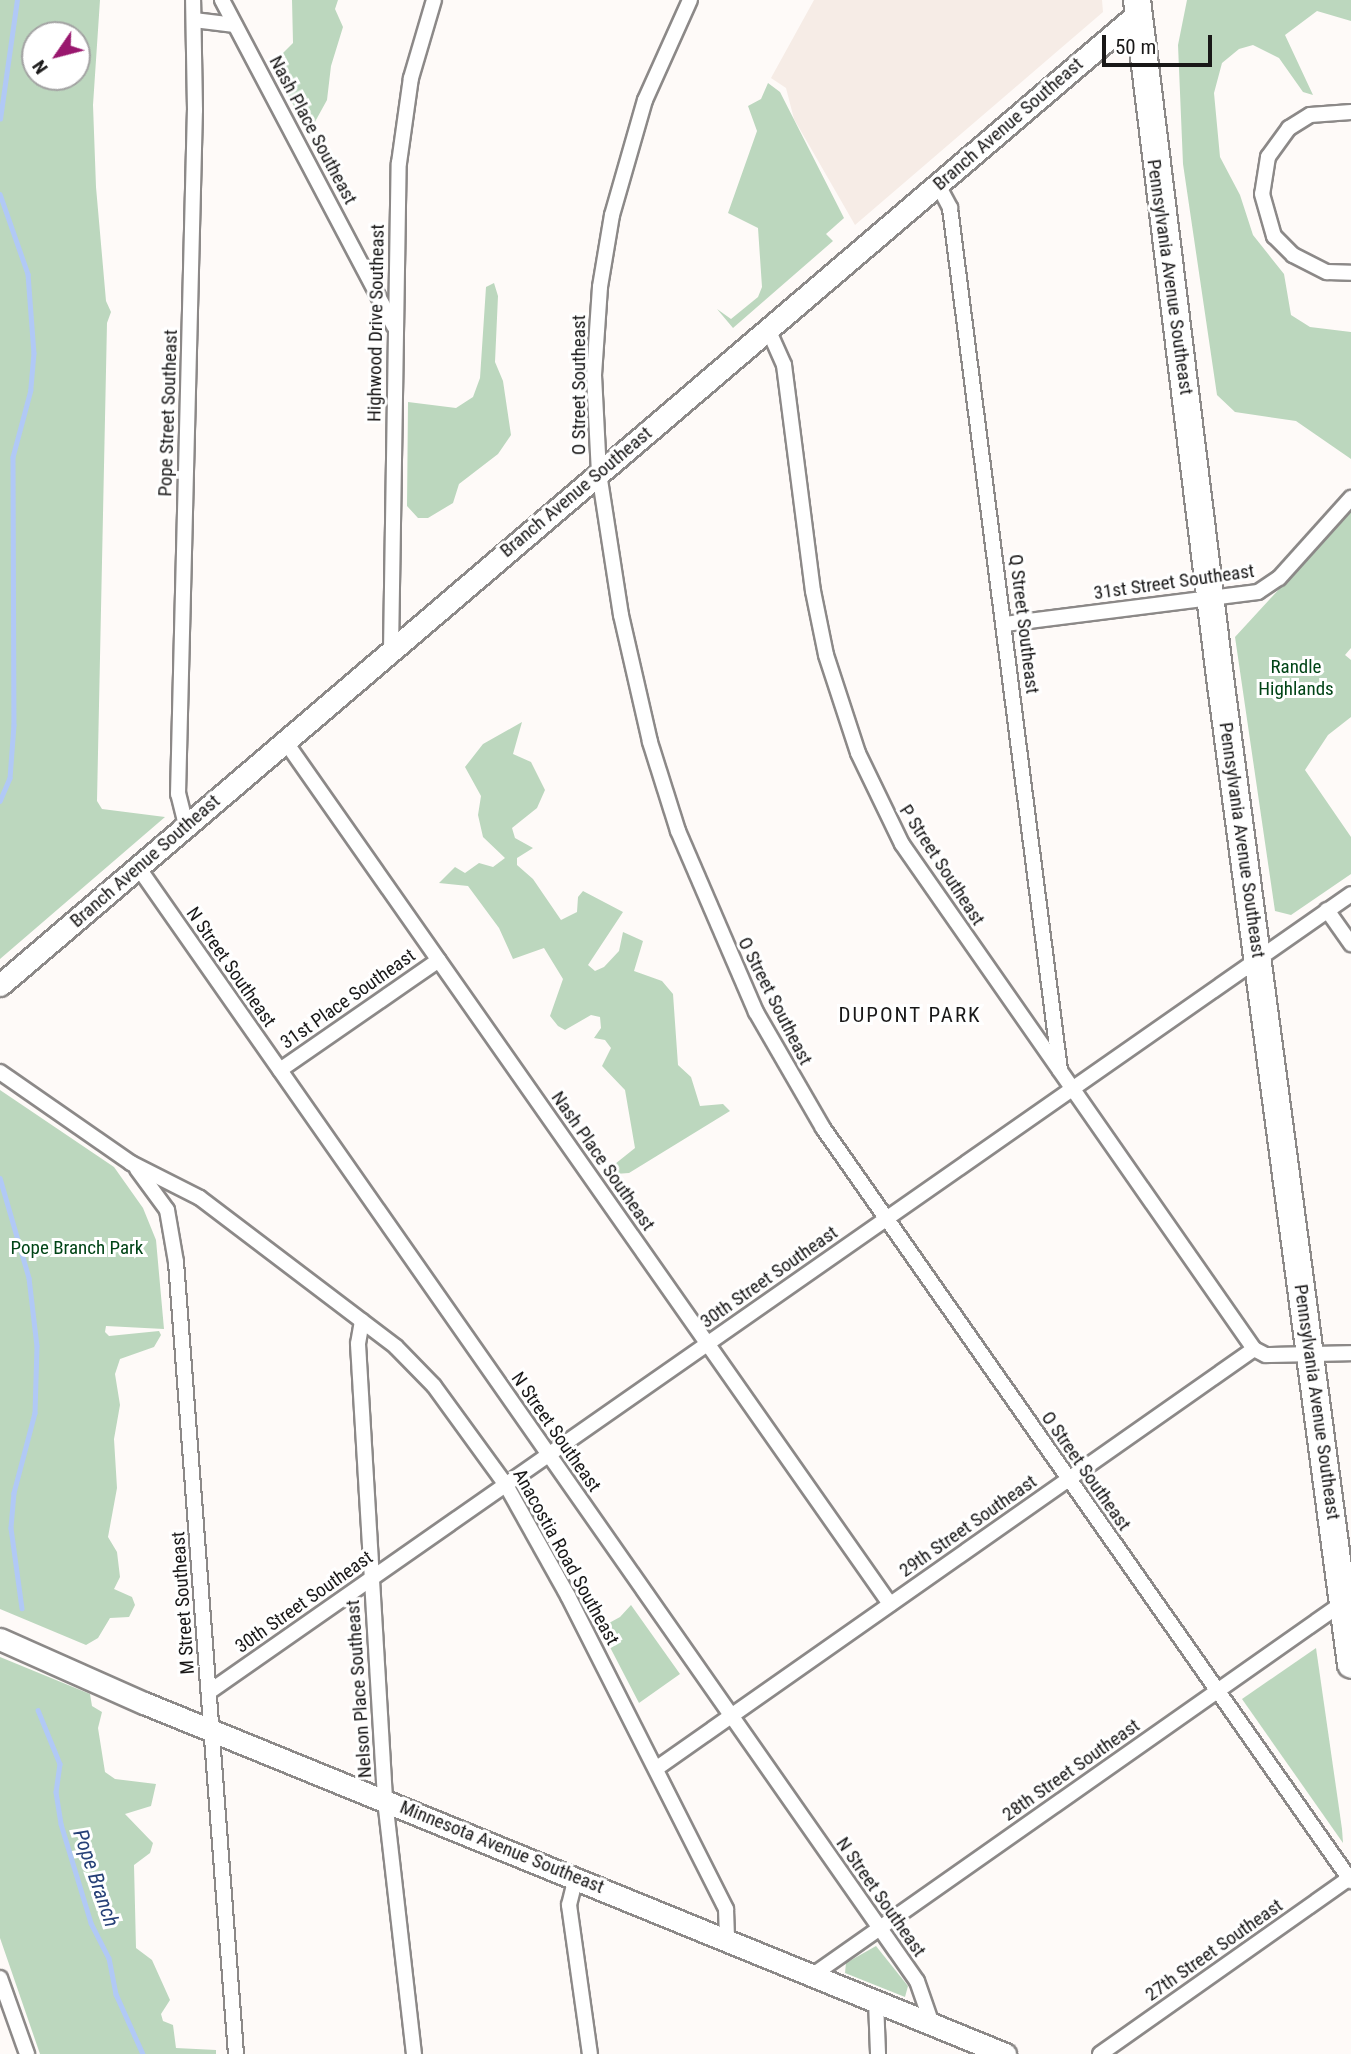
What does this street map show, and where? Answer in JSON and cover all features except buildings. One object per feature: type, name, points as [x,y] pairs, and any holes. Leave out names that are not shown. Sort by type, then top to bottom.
[{"type":"highway","name":"Pennsylvania Avenue Southeast","points":[[1138,4],[1258,959],[1321,1354],[1347,1600],[1351,1664]]},
{"type":"main road","name":"Branch Avenue Southeast","points":[[0,985],[937,184],[1138,4]]},
{"type":"main road","name":"Minnesota Avenue Southeast","points":[[0,1639],[212,1730],[1005,2054]]},
{"type":"street","name":"Pope Street Southeast","points":[[186,825],[178,794],[194,0]]},
{"type":"street","name":"Nash Place Southeast","points":[[222,0],[395,327]]},
{"type":"street","name":"Highwood Drive Southeast","points":[[391,651],[395,327],[403,128],[414,64],[434,0]]},
{"type":"street","name":"O Street Southeast","points":[[690,0],[645,100],[609,230],[595,345],[599,473],[638,695],[691,866],[775,1049],[885,1219],[1350,1879]]},
{"type":"street","points":[[194,20],[235,25]]},
{"type":"street","points":[[1351,112],[1310,115],[1289,128],[1268,157],[1262,194],[1274,236],[1293,255],[1326,272],[1351,274]]},
{"type":"street","name":"Q Street Southeast","points":[[937,184],[950,208],[1060,1071]]},
{"type":"street","name":"P Street Southeast","points":[[768,329],[783,365],[822,637],[858,753],[914,863],[1254,1349]]},
{"type":"street","name":"31st Street Southeast","points":[[1005,624],[1269,587],[1351,498]]},
{"type":"street","name":"Nash Place Southeast","points":[[285,741],[890,1604]]},
{"type":"street","name":"N Street Southeast","points":[[138,867],[922,1990],[932,2024]]},
{"type":"street","name":"30th Street Southeast","points":[[209,1692],[1351,894]]},
{"type":"street","points":[[1327,910],[1351,944]]},
{"type":"street","name":"31st Place Southeast","points":[[280,1070],[439,960]]},
{"type":"street","name":"Anacostia Road Southeast","points":[[0,1072],[131,1163],[200,1198],[362,1321],[425,1376],[506,1485],[657,1768],[726,1909],[727,1940]]},
{"type":"street","name":"M Street Southeast","points":[[131,1163],[162,1199],[173,1239],[236,2054]]},
{"type":"street","name":"Nelson Place Southeast","points":[[362,1321],[358,1344],[385,1800],[414,2054]]},
{"type":"street","points":[[1254,1349],[1266,1355],[1351,1353]]},
{"type":"street","name":"29th Street Southeast","points":[[657,1768],[1254,1349]]},
{"type":"street","name":"28th Street Southeast","points":[[813,1975],[1347,1600]]},
{"type":"street","points":[[576,1877],[569,1905],[590,2054]]},
{"type":"street","name":"27th Street Southeast","points":[[1100,2054],[1350,1879]]},
{"type":"street","points":[[0,1978],[27,2054]]},
{"type":"street","points":[[876,2001],[878,2054]]},
{"type":"shaded area","points":[[814,0],[1102,0],[1103,12],[855,225],[794,119],[786,88],[771,78]]},
{"type":"green space","points":[[0,0],[100,0],[93,105],[96,187],[106,301],[111,312],[107,323],[97,801],[102,809],[165,817],[0,959]]},
{"type":"green space","points":[[292,0],[338,0],[335,9],[343,27],[331,66],[327,100],[311,129],[304,125],[275,71],[277,59],[293,43]]},
{"type":"green space","points":[[1187,0],[1351,0],[1351,21],[1317,11],[1285,35],[1313,95],[1303,92],[1279,58],[1253,45],[1239,49],[1222,63],[1214,93],[1220,157],[1240,195],[1253,235],[1284,274],[1291,315],[1310,327],[1351,332],[1351,459],[1296,421],[1235,412],[1217,395],[1183,164],[1178,45]]},
{"type":"green space","points":[[768,83],[780,92],[844,218],[826,234],[833,241],[733,328],[717,309],[731,319],[758,297],[762,287],[758,228],[728,213],[757,131],[748,106],[761,99]]},
{"type":"green space","points":[[494,283],[498,296],[495,362],[503,381],[511,435],[498,454],[459,484],[453,503],[428,518],[418,518],[407,506],[408,402],[456,408],[473,397],[480,378],[486,287]]},
{"type":"green space","name":"Randle Highlands","points":[[1351,511],[1351,648],[1345,655],[1351,660],[1351,717],[1328,735],[1305,770],[1351,837],[1351,874],[1291,915],[1275,911],[1235,637]]},
{"type":"green space","points":[[522,722],[513,754],[531,762],[545,790],[537,808],[512,828],[515,838],[533,848],[517,858],[517,865],[533,879],[561,920],[577,912],[578,897],[583,891],[623,912],[588,965],[595,971],[604,967],[619,951],[623,932],[643,941],[634,971],[662,981],[673,994],[678,1065],[691,1077],[700,1106],[723,1104],[730,1111],[629,1173],[615,1174],[610,1168],[635,1148],[625,1090],[602,1066],[611,1048],[605,1040],[594,1038],[601,1028],[600,1017],[591,1015],[565,1030],[558,1026],[550,1016],[563,979],[544,948],[513,959],[499,928],[468,886],[439,883],[455,867],[465,873],[479,863],[493,867],[505,858],[483,837],[478,815],[481,796],[465,767],[483,744]]},
{"type":"green space","name":"Pope Branch Park","points":[[0,1090],[114,1167],[143,1208],[156,1240],[164,1329],[106,1326],[105,1332],[109,1336],[159,1331],[161,1335],[154,1347],[120,1359],[115,1374],[120,1405],[114,1439],[117,1488],[108,1537],[117,1552],[120,1577],[114,1589],[132,1597],[135,1605],[129,1617],[110,1618],[98,1638],[86,1645],[0,1609]]},
{"type":"green space","points":[[631,1605],[680,1674],[639,1703],[600,1628],[620,1617]]},
{"type":"green space","points":[[1316,1648],[1342,1829],[1343,1843],[1242,1699]]},
{"type":"green space","points":[[0,1657],[90,1694],[92,1706],[102,1712],[98,1728],[105,1772],[115,1779],[156,1784],[151,1806],[125,1814],[153,1843],[150,1853],[134,1865],[136,1948],[152,1960],[170,2000],[161,2014],[163,2021],[173,2025],[176,2048],[216,2050],[216,2054],[40,2054],[0,1938]]},
{"type":"green space","points":[[876,1946],[908,1986],[905,1997],[845,1973],[846,1963]]},
{"type":"waterway","name":"Pope Branch","points":[[0,119],[17,0]]},
{"type":"waterway","name":"Pope Branch","points":[[0,194],[28,274],[34,353],[31,390],[13,457],[14,725],[10,778],[0,801]]},
{"type":"waterway","name":"Pope Branch","points":[[0,1178],[29,1278],[37,1346],[35,1413],[14,1493],[11,1528],[22,1608]]},
{"type":"waterway","name":"Pope Branch","points":[[38,1710],[60,1764],[56,1792],[61,1824],[91,1923],[109,1958],[116,1994],[143,2054]]},
{"type":"district","name":"DUPONT PARK","points":[[910,1015]]}]
